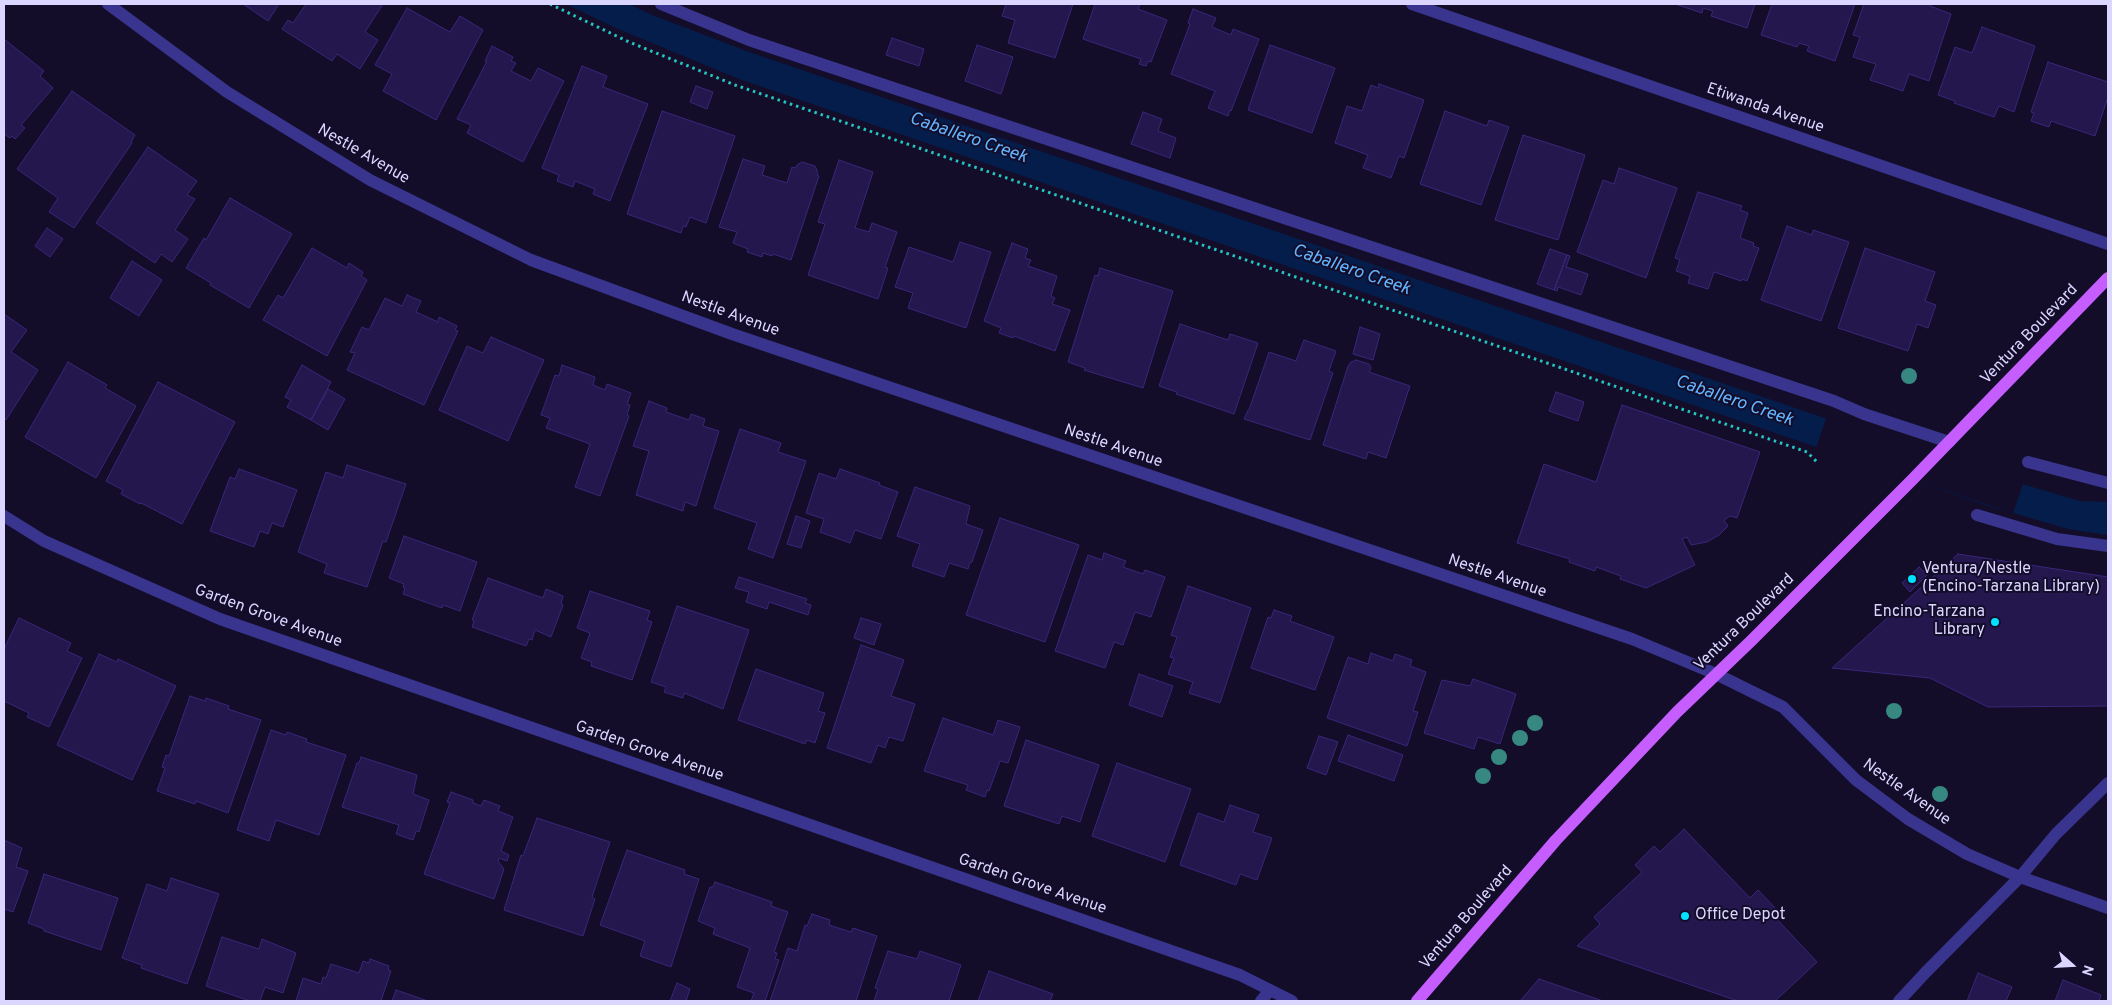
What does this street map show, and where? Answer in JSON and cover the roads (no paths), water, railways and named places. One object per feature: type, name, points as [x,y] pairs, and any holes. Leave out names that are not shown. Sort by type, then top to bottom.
[{"type":"main road","name":"Ventura Boulevard","points":[[1416,1001],[1556,840],[1677,712],[1912,480],[2108,278]]},
{"type":"street","name":"Nestle Avenue","points":[[108,4],[226,92],[370,180],[531,260],[770,347],[1632,639],[1716,674],[1783,707],[1856,780],[1908,819],[1967,854],[2020,877],[2108,908]]},
{"type":"street","points":[[661,4],[749,40],[1834,401],[1864,414],[1949,442]]},
{"type":"street","name":"Etiwanda Avenue","points":[[1412,4],[2108,244]]},
{"type":"street","points":[[2028,462],[2108,483]]},
{"type":"street","points":[[1977,515],[2057,539],[2108,546]]},
{"type":"street","name":"Garden Grove Avenue","points":[[4,516],[44,541],[220,619],[1240,975],[1292,1001]]},
{"type":"street","points":[[1899,1001],[2020,877],[2056,834],[2108,783]]},
{"type":"street","points":[[1261,1001],[1270,990]]},
{"type":"water","name":"Caballero Creek","points":[[566,4],[629,4],[652,15],[749,52],[1851,427],[2009,480],[2080,501],[2108,502],[2108,535],[2068,529],[1986,505],[739,79],[618,29]]},
{"type":"place","name":"Ventura/Nestle (Encino-Tarzana Library)","points":[[1912,579]]},
{"type":"place","name":"Encino-Tarzana Library","points":[[1995,622]]},
{"type":"place","name":"Office Depot","points":[[1685,916]]}]
